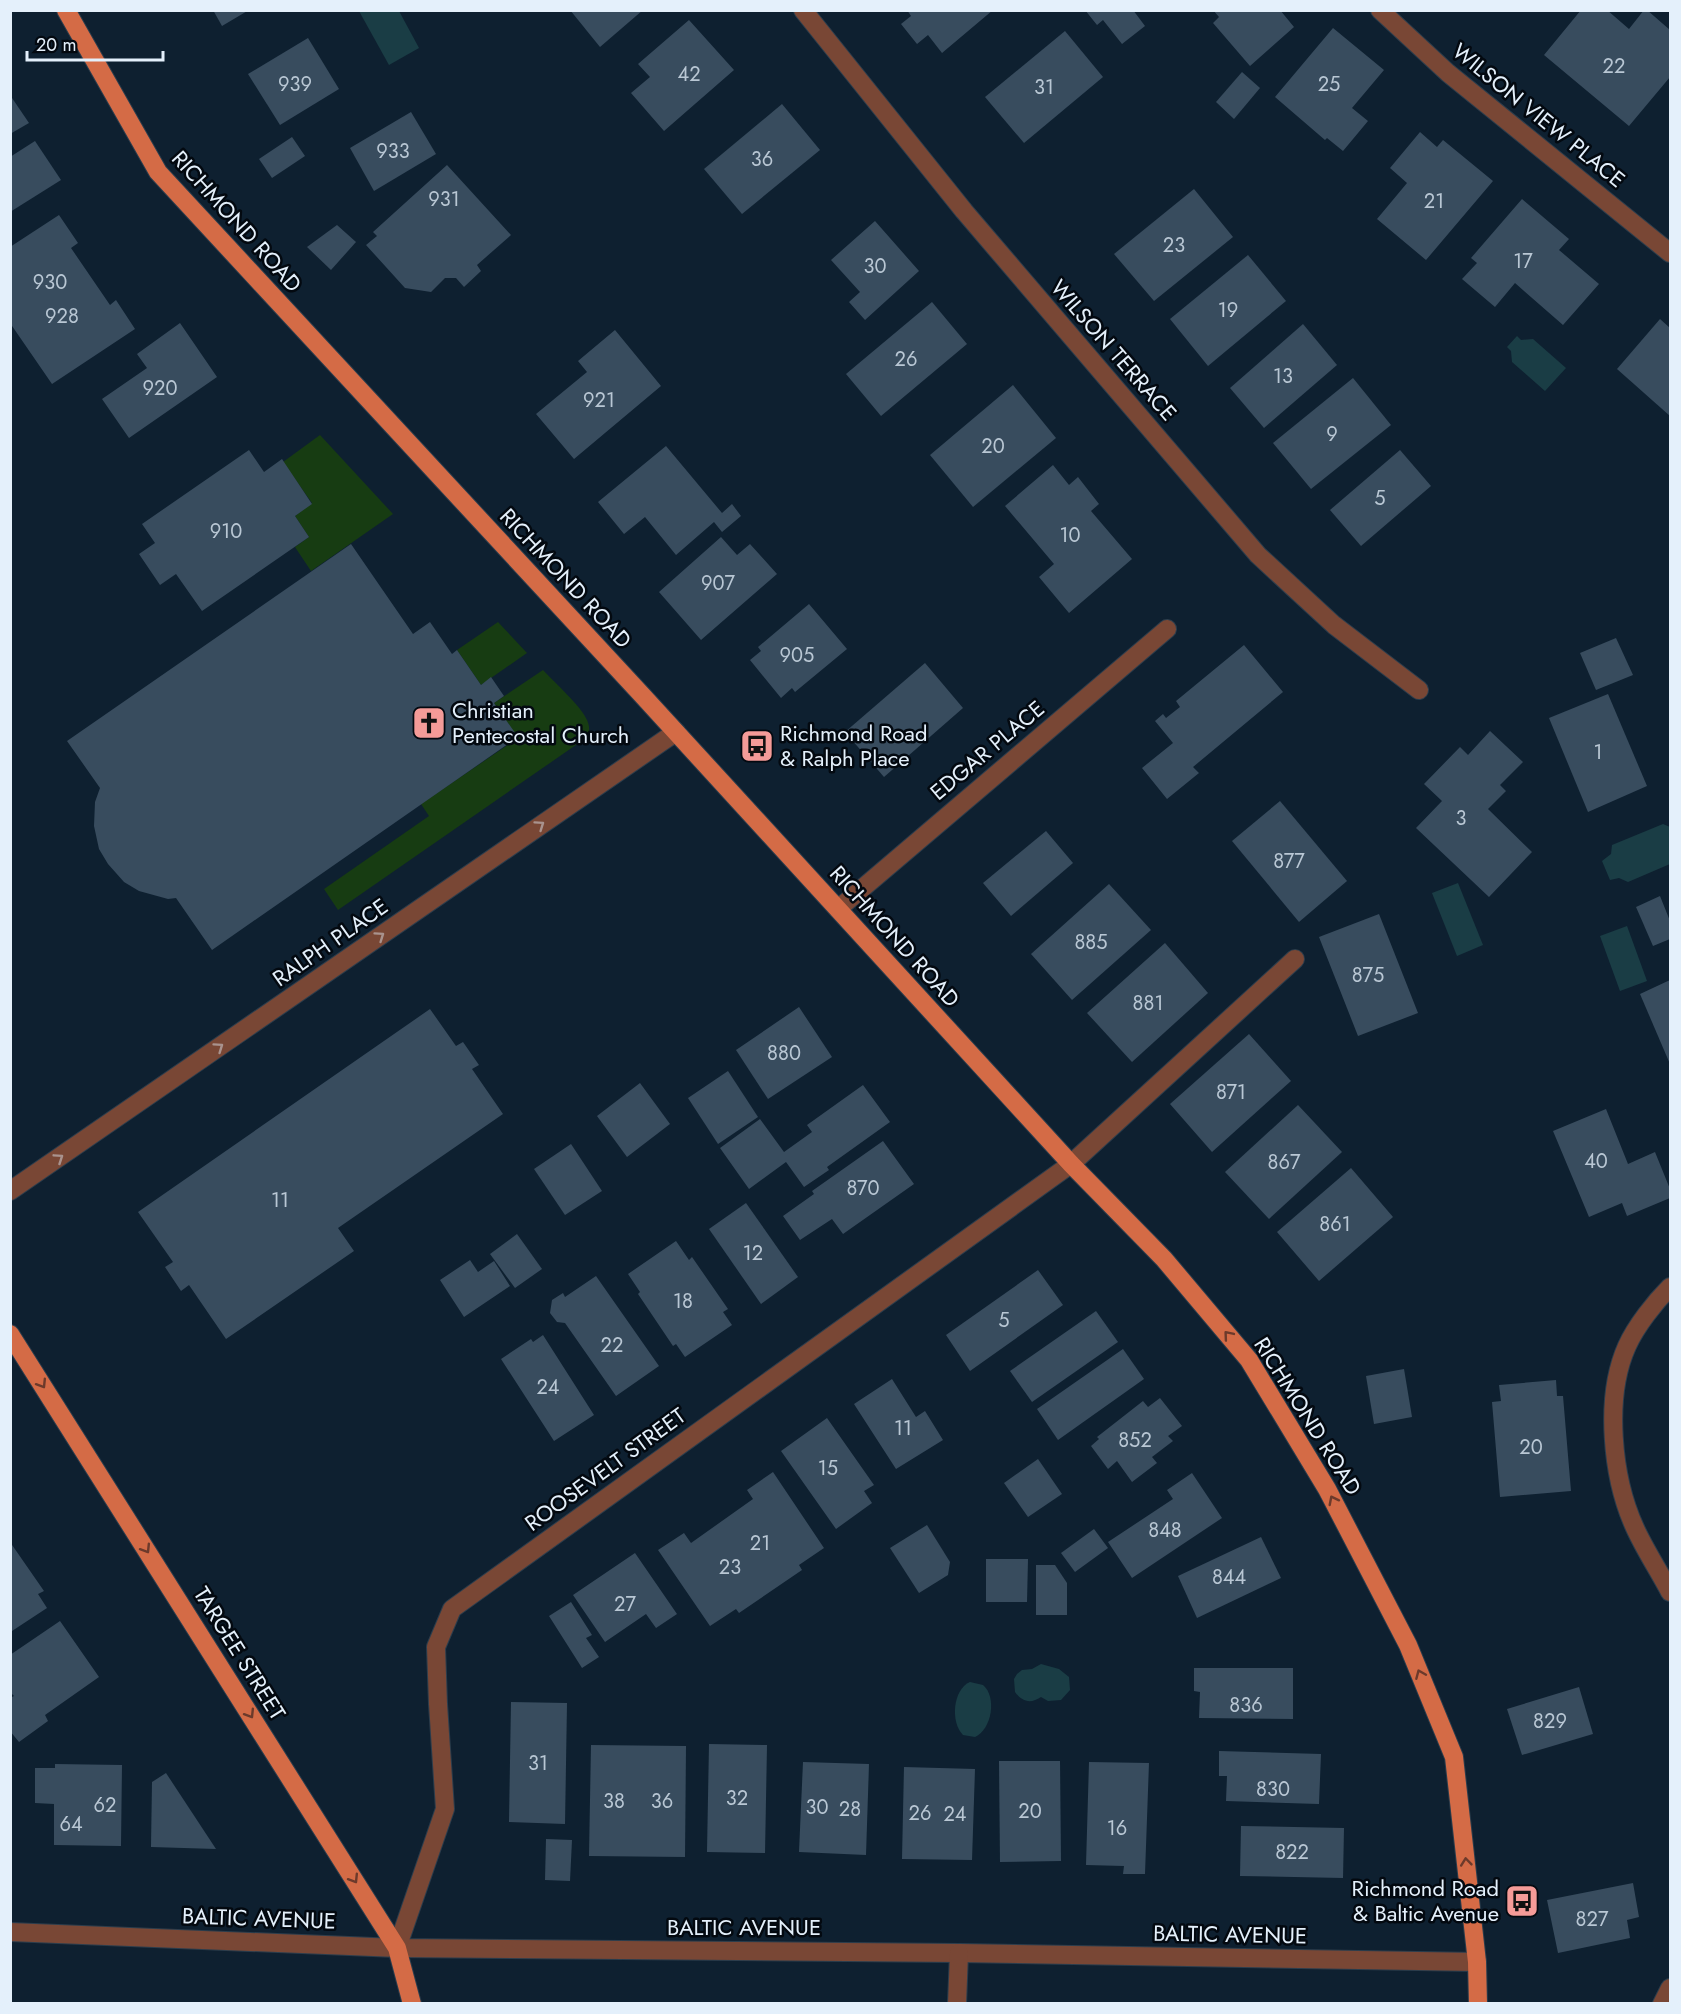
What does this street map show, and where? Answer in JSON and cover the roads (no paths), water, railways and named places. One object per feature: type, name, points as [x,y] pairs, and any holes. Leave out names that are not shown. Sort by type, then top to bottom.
[{"type":"main road","name":"RICHMOND ROAD","points":[[66,10],[158,172],[1071,1164],[1164,1258],[1249,1360],[1327,1489],[1408,1646],[1454,1757],[1477,1962],[1478,2004]]},
{"type":"main road","name":"TARGEE STREET","points":[[10,1334],[397,1948],[412,2004]]},
{"type":"street","name":"WILSON TERRACE","points":[[803,10],[964,211],[1258,555],[1334,625],[1419,690]]},
{"type":"street","name":"WILSON VIEW PLACE","points":[[1380,10],[1448,73],[1671,253]]},
{"type":"street","name":"EDGAR PLACE","points":[[838,909],[1167,629]]},
{"type":"street","name":"RALPH PLACE","points":[[10,1191],[675,732]]},
{"type":"street","name":"ROOSEVELT STREET","points":[[397,1948],[445,1809],[436,1647],[452,1609],[1071,1164],[1295,959]]},
{"type":"street","points":[[1671,1287],[1657,1300],[1627,1346],[1615,1389],[1614,1434],[1619,1478],[1635,1527],[1671,1592]]},
{"type":"street","name":"BALTIC AVENUE","points":[[10,1932],[397,1948],[959,1953],[1477,1962]]},
{"type":"street","points":[[957,2004],[959,1953]]},
{"type":"street","points":[[1662,2004],[1671,1988]]},
{"type":"place","name":"Christian Pentecostal Church","points":[[429,723]]},
{"type":"place","name":"Richmond Road & Ralph Place","points":[[757,746]]},
{"type":"place","name":"Richmond Road & Baltic Avenue","points":[[1522,1901]]}]
